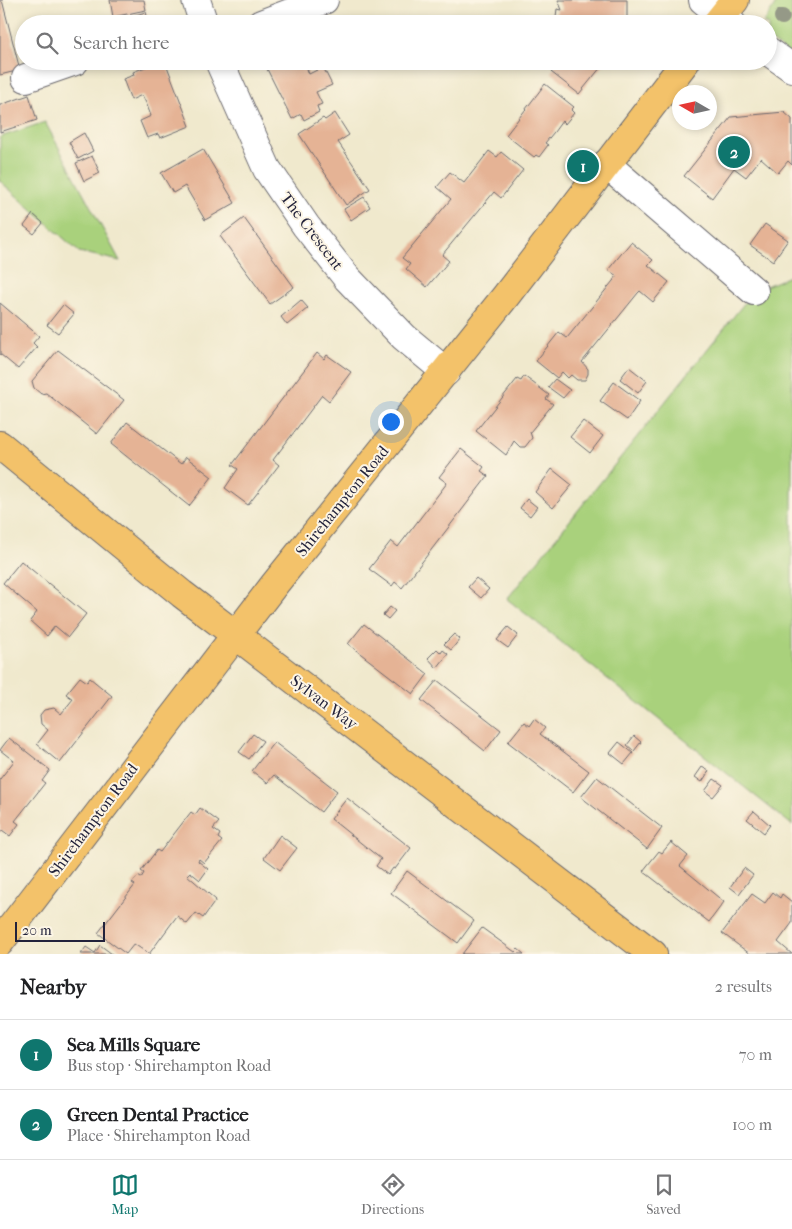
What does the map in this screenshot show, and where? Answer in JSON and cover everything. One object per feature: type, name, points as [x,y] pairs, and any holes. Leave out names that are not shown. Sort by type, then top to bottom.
[{"type":"main road","name":"Shirehampton Road","points":[[0,942],[236,634],[446,372],[679,70]]},
{"type":"main road","name":"Sylvan Way","points":[[0,445],[182,594],[654,954]]},
{"type":"street","points":[[285,15],[324,0]]},
{"type":"street","points":[[777,57],[792,68]]},
{"type":"street","points":[[26,78],[49,70]]},
{"type":"street","name":"The Crescent","points":[[223,70],[267,168],[306,226],[347,278],[404,338],[446,372]]},
{"type":"street","points":[[606,164],[754,291]]},
{"type":"green space","points":[[778,0],[792,0],[792,56],[777,45],[777,15],[769,15]]},
{"type":"green space","points":[[45,122],[120,261],[79,252],[0,181],[0,137]]},
{"type":"green space","points":[[792,275],[792,825],[507,599],[754,291]]},
{"type":"building","points":[[0,0],[2,0],[15,51],[15,70],[20,70],[0,75]]},
{"type":"building","points":[[110,0],[144,0],[146,10],[113,15]]},
{"type":"building","points":[[558,0],[627,0],[627,15],[556,15],[557,9],[562,10]]},
{"type":"building","points":[[146,12],[147,15],[135,15]]},
{"type":"building","points":[[138,70],[168,70],[190,126],[160,138],[158,134],[147,138],[140,121],[151,116],[147,105],[142,95],[131,100],[123,79],[134,75],[133,72]]},
{"type":"building","points":[[268,70],[307,70],[309,74],[317,70],[324,70],[332,85],[316,92],[322,104],[317,106],[319,112],[304,120],[301,114],[292,119]]},
{"type":"building","points":[[552,70],[599,70],[579,94],[551,72]]},
{"type":"building","points":[[545,84],[574,107],[571,110],[574,113],[565,124],[562,121],[545,143],[548,145],[539,157],[536,155],[534,157],[506,135]]},
{"type":"building","points":[[29,95],[37,120],[0,132],[0,105]]},
{"type":"building","points":[[784,112],[792,119],[792,165],[788,161],[778,173],[761,158],[746,177],[734,168],[712,198],[684,176],[731,117]]},
{"type":"building","points":[[335,113],[349,135],[338,142],[370,189],[346,205],[299,134],[323,118],[325,120]]},
{"type":"building","points":[[84,133],[93,151],[78,159],[69,142]]},
{"type":"building","points":[[203,149],[235,203],[205,220],[185,186],[173,193],[161,173]]},
{"type":"building","points":[[489,151],[497,157],[501,152],[523,170],[501,198],[494,192],[442,255],[449,261],[427,287],[406,269],[410,264],[402,258],[451,199],[437,187],[450,172],[464,183]]},
{"type":"building","points":[[92,156],[100,173],[84,181],[76,163]]},
{"type":"building","points":[[364,197],[370,207],[351,220],[344,209]]},
{"type":"building","points":[[33,214],[43,223],[34,234],[24,226]]},
{"type":"building","points":[[244,218],[294,287],[270,304],[220,236]]},
{"type":"building","points":[[765,224],[788,240],[773,261],[750,245]]},
{"type":"building","points":[[631,242],[653,260],[648,265],[669,282],[653,302],[640,291],[638,293],[582,362],[588,369],[585,380],[577,380],[571,375],[568,378],[562,372],[557,378],[536,361],[559,332],[567,338],[617,276],[608,270]]},
{"type":"building","points":[[301,300],[308,308],[287,325],[281,317]]},
{"type":"building","points":[[0,303],[39,336],[33,343],[37,347],[18,369],[0,354]]},
{"type":"building","points":[[63,305],[74,314],[58,333],[47,325]]},
{"type":"building","points":[[58,350],[124,400],[97,434],[46,393],[41,394],[34,388],[32,381]]},
{"type":"building","points":[[317,353],[324,359],[327,355],[351,372],[329,401],[322,395],[273,460],[279,465],[248,505],[225,488],[238,469],[232,465]]},
{"type":"building","points":[[629,367],[647,381],[638,393],[620,379]]},
{"type":"building","points":[[524,376],[549,395],[546,399],[553,404],[530,432],[532,438],[525,447],[520,447],[514,441],[506,455],[476,431],[517,379],[521,381]]},
{"type":"building","points":[[555,379],[570,390],[563,398],[548,387]]},
{"type":"building","points":[[614,382],[640,401],[627,420],[600,401]]},
{"type":"building","points":[[583,421],[603,436],[590,453],[570,437]]},
{"type":"building","points":[[127,422],[181,464],[186,457],[212,477],[189,506],[111,444]]},
{"type":"building","points":[[461,449],[484,467],[481,471],[488,476],[402,588],[395,582],[392,586],[369,569],[391,541],[398,547],[447,483],[439,477]]},
{"type":"building","points":[[552,469],[572,485],[553,508],[535,492]]},
{"type":"building","points":[[527,499],[537,507],[530,516],[520,508]]},
{"type":"building","points":[[21,561],[86,614],[68,637],[55,626],[47,636],[30,621],[37,612],[3,583]]},
{"type":"building","points":[[476,578],[489,589],[481,598],[468,587]]},
{"type":"building","points":[[390,607],[395,611],[388,619],[383,615]]},
{"type":"building","points":[[364,624],[428,674],[413,694],[348,644]]},
{"type":"building","points":[[508,627],[518,635],[508,648],[497,640]]},
{"type":"building","points":[[454,634],[460,639],[451,650],[444,644]]},
{"type":"building","points":[[437,649],[441,653],[443,650],[448,654],[437,668],[428,658]]},
{"type":"building","points":[[80,677],[87,682],[90,678],[112,696],[60,763],[37,744],[48,730],[41,724],[40,715],[44,710],[54,708],[61,714],[73,699],[66,694]]},
{"type":"building","points":[[437,680],[501,730],[485,751],[421,700]]},
{"type":"building","points":[[534,719],[545,728],[540,734],[589,771],[573,792],[508,742],[524,722],[529,726]]},
{"type":"building","points":[[253,734],[263,741],[249,759],[239,752]]},
{"type":"building","points":[[634,736],[641,742],[634,751],[627,745]]},
{"type":"building","points":[[9,738],[50,770],[42,781],[45,783],[15,821],[19,824],[10,836],[2,830],[0,833],[0,779],[14,761],[0,750]]},
{"type":"building","points":[[274,742],[337,791],[321,812],[274,775],[267,783],[252,771]]},
{"type":"building","points":[[619,742],[633,753],[624,764],[610,753]]},
{"type":"building","points":[[702,767],[709,771],[702,782],[695,777]]},
{"type":"building","points":[[597,777],[662,828],[647,849],[581,797]]},
{"type":"building","points":[[714,779],[723,785],[713,797],[705,791]]},
{"type":"building","points":[[347,798],[411,848],[388,875],[376,866],[381,859],[331,819]]},
{"type":"building","points":[[200,808],[219,822],[213,829],[220,834],[218,838],[222,841],[204,863],[199,859],[198,861],[208,869],[200,880],[190,872],[187,875],[216,900],[203,918],[196,913],[187,924],[177,916],[149,954],[134,944],[126,954],[98,933],[135,885],[132,883],[138,876],[141,878],[144,873],[141,871],[157,850],[160,852],[191,812],[195,815]]},
{"type":"building","points":[[754,811],[770,825],[764,833],[747,819]]},
{"type":"building","points":[[280,835],[297,848],[280,870],[264,858]]},
{"type":"building","points":[[671,842],[688,856],[680,866],[724,902],[709,922],[643,871],[659,851],[662,853]]},
{"type":"building","points":[[744,868],[753,875],[739,894],[730,887]]},
{"type":"building","points":[[407,871],[474,921],[458,943],[391,893]]},
{"type":"building","points":[[773,892],[780,898],[782,894],[792,902],[792,923],[778,942],[792,954],[750,954],[722,933],[752,894],[765,903]]},
{"type":"building","points":[[482,928],[515,952],[518,949],[524,954],[462,954]]},
{"type":"building","points":[[100,945],[112,954],[81,954],[86,947],[95,953]]},
{"type":"place","name":"Green Dental Practice","points":[[734,152]]},
{"type":"place","name":"Sea Mills Square","points":[[583,166]]}]
